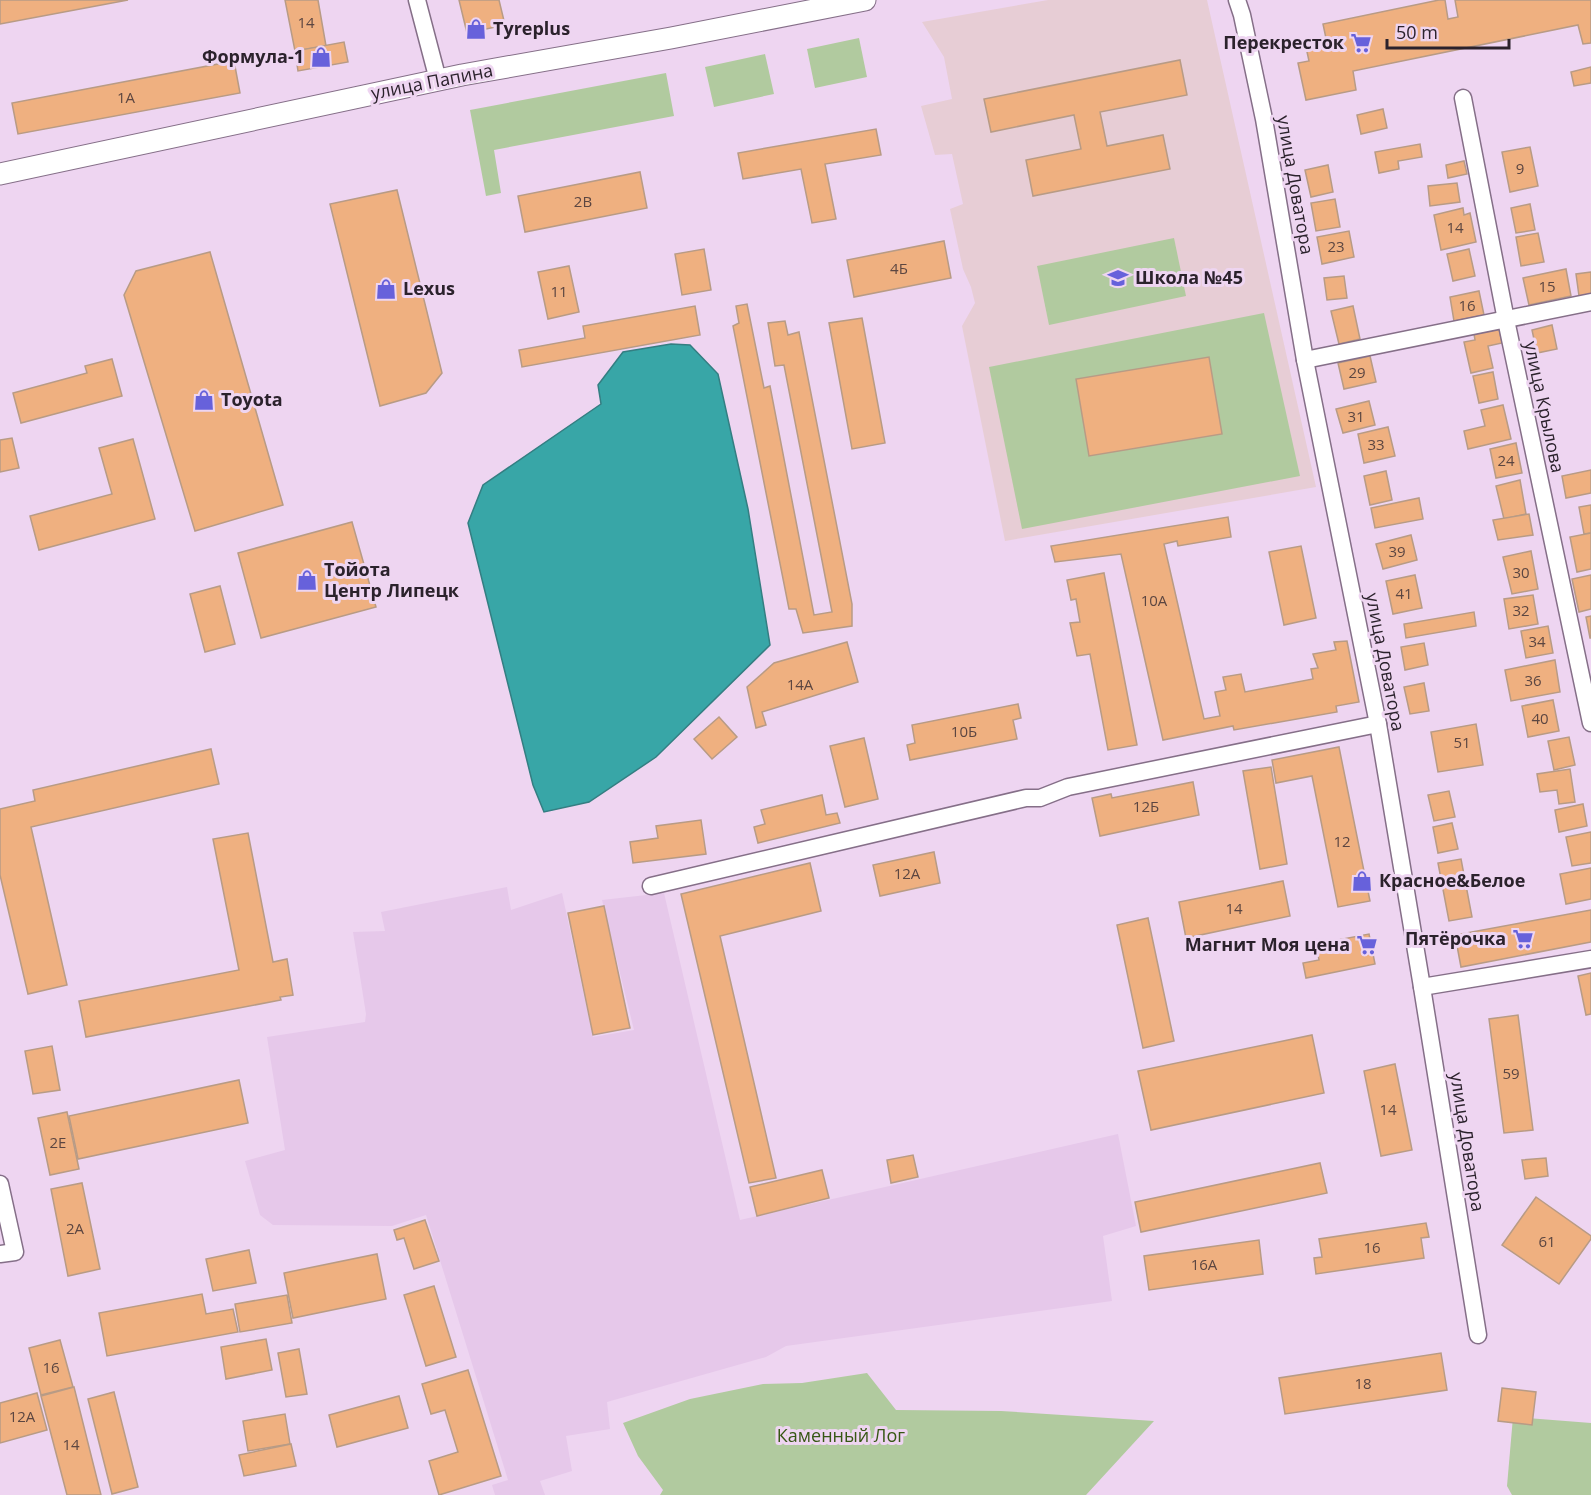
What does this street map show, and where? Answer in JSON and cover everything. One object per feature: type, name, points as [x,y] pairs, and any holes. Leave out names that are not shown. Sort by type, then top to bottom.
[{"type":"street","points":[[417,0],[438,80]]},
{"type":"street","name":"улица Папина","points":[[0,174],[438,80],[865,0]]},
{"type":"street","name":"улица Доватора","points":[[1237,0],[1263,119],[1305,360],[1378,724],[1478,1335]]},
{"type":"street","name":"улица Крылова","points":[[1463,98],[1506,320],[1591,723]]},
{"type":"street","points":[[1305,360],[1591,303]]},
{"type":"street","points":[[651,886],[1026,798],[1040,798],[1068,787],[1378,724]]},
{"type":"street","points":[[1422,987],[1591,959]]},
{"type":"street","points":[[0,1184],[7,1253]]},
{"type":"shaded area","name":"Школа №45","points":[[1048,0],[1207,0],[1316,487],[1005,541],[962,326],[975,303],[963,269],[950,209],[963,204],[952,154],[935,155],[921,106],[952,99],[944,57],[922,22]]},
{"type":"shaded area","points":[[671,344],[690,345],[718,374],[748,509],[770,645],[656,757],[589,802],[544,812],[533,785],[468,523],[483,485],[601,404],[598,385],[623,352]]},
{"type":"shaded area","points":[[507,887],[511,910],[562,893],[593,1037],[634,1030],[602,900],[664,893],[740,1220],[1118,1134],[1136,1226],[1103,1236],[1112,1301],[786,1346],[766,1357],[607,1402],[610,1429],[566,1436],[572,1471],[540,1481],[545,1495],[495,1495],[492,1485],[508,1480],[426,1215],[392,1226],[273,1225],[260,1215],[245,1161],[285,1150],[267,1037],[365,1022],[366,1014],[353,932],[385,931],[381,912]]},
{"type":"green space","points":[[859,38],[867,77],[815,88],[807,49]]},
{"type":"green space","points":[[765,54],[774,94],[714,107],[705,67]]},
{"type":"green space","points":[[666,73],[674,116],[494,150],[501,193],[486,196],[470,110]]},
{"type":"green space","points":[[1174,238],[1186,296],[1049,325],[1037,266]]},
{"type":"green space","points":[[1264,313],[1300,476],[1022,529],[989,367]]},
{"type":"green space","name":"Каменный Лог","points":[[867,1373],[896,1410],[1001,1411],[1154,1421],[1086,1495],[660,1495],[663,1490],[638,1456],[623,1423],[690,1399],[763,1384],[802,1383]]},
{"type":"green space","points":[[1513,1417],[1591,1423],[1591,1495],[1512,1495],[1507,1486]]},
{"type":"building","points":[[0,0],[128,0],[0,24]]},
{"type":"building","points":[[285,0],[318,0],[326,46],[295,51]]},
{"type":"building","points":[[459,0],[499,0],[505,25],[467,33]]},
{"type":"building","points":[[1445,0],[1448,19],[1458,17],[1455,0],[1591,0],[1591,43],[1583,44],[1578,25],[1353,71],[1356,90],[1306,100],[1298,63],[1309,61],[1306,47],[1327,43],[1323,24]]},
{"type":"building","name":"Формула-1","points":[[344,42],[348,62],[298,71],[295,51]]},
{"type":"building","points":[[1180,60],[1187,95],[1100,112],[1107,146],[1163,135],[1170,169],[1033,196],[1026,160],[1081,149],[1074,115],[991,132],[984,99]]},
{"type":"building","points":[[234,61],[240,93],[18,134],[12,103]]},
{"type":"building","points":[[1591,67],[1591,83],[1574,86],[1571,72]]},
{"type":"building","points":[[1383,109],[1387,128],[1361,134],[1357,115]]},
{"type":"building","points":[[876,129],[881,155],[825,164],[836,219],[812,223],[801,169],[743,179],[738,153]]},
{"type":"building","points":[[1420,144],[1422,157],[1398,161],[1399,169],[1379,173],[1375,152]]},
{"type":"building","points":[[1530,147],[1538,186],[1510,192],[1502,152]]},
{"type":"building","points":[[1464,161],[1467,174],[1448,178],[1446,165]]},
{"type":"building","points":[[1328,165],[1333,192],[1311,197],[1305,170]]},
{"type":"building","points":[[640,172],[647,208],[525,232],[518,196]]},
{"type":"building","points":[[1457,183],[1460,202],[1430,206],[1428,186]]},
{"type":"building","name":"Lexus","points":[[397,190],[442,373],[426,393],[380,406],[330,204]]},
{"type":"building","points":[[1335,199],[1340,227],[1316,231],[1311,203]]},
{"type":"building","points":[[1530,204],[1535,230],[1516,233],[1511,208]]},
{"type":"building","points":[[1463,208],[1464,215],[1470,213],[1476,242],[1441,250],[1434,215]]},
{"type":"building","points":[[1349,231],[1354,257],[1322,264],[1317,237]]},
{"type":"building","points":[[1538,233],[1544,262],[1521,266],[1516,237]]},
{"type":"building","points":[[944,241],[951,278],[854,297],[847,260]]},
{"type":"building","points":[[704,249],[711,290],[682,295],[675,254]]},
{"type":"building","points":[[1469,249],[1475,276],[1453,281],[1447,254]]},
{"type":"building","name":"Toyota","points":[[210,252],[283,505],[195,531],[124,295],[136,271]]},
{"type":"building","points":[[569,266],[579,312],[548,319],[538,272]]},
{"type":"building","points":[[1566,269],[1571,296],[1529,305],[1523,278]]},
{"type":"building","points":[[1591,272],[1591,294],[1579,296],[1576,274]]},
{"type":"building","points":[[1344,276],[1347,298],[1327,300],[1324,278]]},
{"type":"building","points":[[1479,291],[1484,315],[1454,321],[1450,297]]},
{"type":"building","points":[[747,304],[764,388],[770,386],[814,615],[832,612],[784,365],[775,366],[768,323],[785,321],[788,335],[799,332],[852,604],[852,626],[803,633],[796,609],[789,609],[733,326],[739,323],[736,306]]},
{"type":"building","points":[[695,306],[700,335],[522,367],[519,350],[585,338],[583,326]]},
{"type":"building","points":[[1353,306],[1360,339],[1339,344],[1331,311]]},
{"type":"building","points":[[862,318],[885,443],[852,449],[829,323]]},
{"type":"building","points":[[1552,325],[1557,349],[1537,353],[1532,330]]},
{"type":"building","points":[[1499,329],[1502,343],[1488,346],[1493,368],[1471,373],[1464,342],[1475,340],[1474,334]]},
{"type":"building","points":[[1370,356],[1376,382],[1344,389],[1338,363]]},
{"type":"building","points":[[1209,357],[1222,434],[1089,456],[1076,379]]},
{"type":"building","points":[[112,359],[122,396],[21,423],[13,393],[87,373],[85,366]]},
{"type":"building","points":[[1493,372],[1498,399],[1479,403],[1473,376]]},
{"type":"building","points":[[1369,401],[1375,425],[1343,433],[1336,409]]},
{"type":"building","points":[[1503,405],[1511,439],[1468,449],[1464,431],[1485,426],[1481,410]]},
{"type":"building","points":[[1388,427],[1395,456],[1364,463],[1358,434]]},
{"type":"building","points":[[12,438],[19,468],[0,472],[0,440]]},
{"type":"building","points":[[133,439],[155,519],[39,550],[30,516],[112,494],[99,448]]},
{"type":"building","points":[[1516,443],[1522,473],[1496,478],[1490,449]]},
{"type":"building","points":[[1591,470],[1591,493],[1566,498],[1562,476]]},
{"type":"building","points":[[1386,471],[1392,500],[1370,505],[1364,476]]},
{"type":"building","points":[[1520,480],[1526,514],[1504,519],[1496,486]]},
{"type":"building","points":[[1419,498],[1423,519],[1375,528],[1371,508]]},
{"type":"building","points":[[1591,505],[1591,533],[1584,534],[1579,507]]},
{"type":"building","points":[[1529,514],[1533,535],[1498,540],[1493,520]]},
{"type":"building","points":[[1228,517],[1231,537],[1178,546],[1177,541],[1164,544],[1204,719],[1220,716],[1215,692],[1226,690],[1223,677],[1241,674],[1245,692],[1313,679],[1311,669],[1318,668],[1313,654],[1336,650],[1334,642],[1347,641],[1359,702],[1336,706],[1337,712],[1234,730],[1233,726],[1163,740],[1121,554],[1055,562],[1051,546]]},
{"type":"building","name":"Тойота Центр Липецк","points":[[352,522],[376,607],[261,638],[238,553]]},
{"type":"building","points":[[1591,533],[1591,569],[1577,572],[1570,537]]},
{"type":"building","points":[[1411,535],[1417,560],[1383,569],[1376,544]]},
{"type":"building","points":[[1301,546],[1316,618],[1284,625],[1269,552]]},
{"type":"building","points":[[1531,551],[1538,589],[1512,594],[1503,557]]},
{"type":"building","points":[[1104,573],[1137,745],[1108,750],[1090,654],[1077,656],[1070,623],[1080,622],[1076,599],[1071,600],[1067,580]]},
{"type":"building","points":[[1415,575],[1422,608],[1393,614],[1386,581]]},
{"type":"building","points":[[1591,575],[1591,609],[1579,612],[1572,579]]},
{"type":"building","points":[[220,586],[235,644],[205,652],[190,594]]},
{"type":"building","points":[[1533,595],[1538,624],[1509,629],[1504,599]]},
{"type":"building","points":[[1474,612],[1476,626],[1406,638],[1404,624]]},
{"type":"building","points":[[1591,616],[1591,638],[1590,638],[1586,617]]},
{"type":"building","points":[[1548,626],[1553,653],[1526,658],[1521,631]]},
{"type":"building","points":[[847,642],[858,682],[762,712],[766,725],[756,728],[747,687],[774,663]]},
{"type":"building","points":[[1424,643],[1428,665],[1405,670],[1401,647]]},
{"type":"building","points":[[1555,660],[1560,692],[1511,701],[1505,670]]},
{"type":"building","points":[[1424,683],[1429,711],[1410,714],[1404,687]]},
{"type":"building","points":[[1553,700],[1559,731],[1528,737],[1522,706]]},
{"type":"building","points":[[1018,704],[1021,718],[1013,720],[1017,739],[910,760],[907,745],[915,743],[912,725]]},
{"type":"building","points":[[719,717],[737,737],[712,759],[694,739]]},
{"type":"building","points":[[1476,724],[1483,765],[1438,772],[1431,732]]},
{"type":"building","points":[[1569,737],[1575,765],[1554,770],[1548,741]]},
{"type":"building","points":[[864,738],[878,799],[845,807],[830,746]]},
{"type":"building","points":[[1339,747],[1370,901],[1338,907],[1312,776],[1276,783],[1272,760]]},
{"type":"building","points":[[211,749],[219,784],[31,827],[67,985],[28,994],[0,875],[0,809],[35,801],[33,790]]},
{"type":"building","points":[[1271,767],[1287,864],[1260,869],[1243,771]]},
{"type":"building","points":[[1570,769],[1575,802],[1559,804],[1557,790],[1540,792],[1537,774]]},
{"type":"building","points":[[1193,782],[1199,815],[1100,836],[1092,798],[1111,794],[1112,798]]},
{"type":"building","points":[[1449,791],[1455,817],[1434,821],[1428,795]]},
{"type":"building","points":[[822,795],[826,815],[837,813],[840,823],[758,843],[754,827],[765,824],[761,810]]},
{"type":"building","points":[[1583,804],[1587,826],[1559,832],[1555,810]]},
{"type":"building","points":[[701,820],[706,854],[633,863],[630,842],[658,838],[656,826]]},
{"type":"building","points":[[1452,823],[1458,849],[1438,853],[1433,827]]},
{"type":"building","points":[[1591,832],[1591,863],[1572,866],[1566,837]]},
{"type":"building","points":[[248,833],[273,962],[287,959],[293,995],[280,997],[281,1000],[86,1037],[79,1001],[239,970],[213,839]]},
{"type":"building","points":[[934,852],[940,883],[880,896],[873,865]]},
{"type":"building","points":[[1461,859],[1472,917],[1449,921],[1438,863]]},
{"type":"building","points":[[810,863],[821,911],[720,936],[776,1178],[749,1183],[681,894]]},
{"type":"building","points":[[1591,868],[1591,899],[1566,904],[1560,874]]},
{"type":"building","points":[[1283,881],[1290,916],[1186,938],[1179,902]]},
{"type":"building","points":[[604,906],[630,1028],[593,1035],[568,913]]},
{"type":"building","name":"Пятёрочка","points":[[1591,910],[1591,942],[1461,967],[1455,935]]},
{"type":"building","points":[[1148,918],[1174,1041],[1143,1048],[1117,925]]},
{"type":"building","points":[[1369,934],[1375,964],[1306,978],[1303,963],[1319,960],[1316,944]]},
{"type":"building","points":[[1591,973],[1591,1014],[1586,1015],[1578,976]]},
{"type":"building","points":[[1518,1015],[1533,1130],[1504,1133],[1489,1019]]},
{"type":"building","points":[[1312,1035],[1324,1093],[1151,1130],[1138,1071]]},
{"type":"building","points":[[52,1046],[60,1090],[33,1094],[25,1051]]},
{"type":"building","points":[[1395,1064],[1412,1150],[1381,1156],[1364,1071]]},
{"type":"building","points":[[239,1080],[248,1123],[78,1159],[69,1116]]},
{"type":"building","points":[[67,1112],[79,1169],[50,1175],[38,1118]]},
{"type":"building","points":[[913,1155],[918,1177],[891,1183],[887,1160]]},
{"type":"building","points":[[1546,1158],[1548,1176],[1525,1179],[1522,1160]]},
{"type":"building","points":[[1320,1163],[1327,1193],[1141,1232],[1135,1202]]},
{"type":"building","points":[[822,1170],[829,1198],[757,1216],[750,1187]]},
{"type":"building","points":[[82,1183],[100,1269],[68,1276],[51,1189]]},
{"type":"building","points":[[1536,1197],[1591,1236],[1559,1284],[1502,1245]]},
{"type":"building","points":[[425,1220],[439,1261],[414,1269],[404,1238],[397,1240],[394,1230]]},
{"type":"building","points":[[1426,1223],[1429,1237],[1421,1238],[1424,1258],[1316,1274],[1314,1258],[1322,1257],[1319,1239]]},
{"type":"building","points":[[1259,1240],[1263,1274],[1149,1290],[1144,1256]]},
{"type":"building","points":[[249,1250],[256,1283],[213,1291],[206,1259]]},
{"type":"building","points":[[377,1254],[386,1299],[293,1318],[284,1273]]},
{"type":"building","points":[[434,1286],[456,1357],[426,1366],[404,1295]]},
{"type":"building","points":[[202,1294],[206,1314],[233,1309],[238,1332],[107,1356],[99,1313]]},
{"type":"building","points":[[287,1295],[292,1323],[240,1332],[235,1304]]},
{"type":"building","points":[[266,1339],[272,1370],[226,1379],[221,1347]]},
{"type":"building","points":[[60,1340],[73,1387],[41,1395],[29,1348]]},
{"type":"building","points":[[299,1349],[307,1394],[286,1397],[278,1353]]},
{"type":"building","points":[[1441,1353],[1447,1390],[1285,1414],[1279,1378]]},
{"type":"building","points":[[468,1370],[501,1476],[439,1495],[429,1461],[458,1452],[445,1410],[431,1414],[422,1384]]},
{"type":"building","points":[[74,1387],[101,1495],[67,1495],[41,1396]]},
{"type":"building","points":[[1502,1388],[1536,1392],[1532,1425],[1498,1421]]},
{"type":"building","points":[[114,1392],[138,1487],[112,1494],[88,1399]]},
{"type":"building","points":[[37,1393],[47,1430],[0,1443],[0,1403]]},
{"type":"building","points":[[399,1396],[408,1428],[337,1447],[329,1415]]},
{"type":"building","points":[[285,1414],[290,1444],[248,1451],[243,1421]]},
{"type":"building","points":[[291,1444],[296,1466],[244,1476],[239,1455]]},
{"type":"place","name":"Tyreplus","points":[[476,29]]},
{"type":"place","name":"Перекресток","points":[[1361,43]]},
{"type":"place","name":"Формула-1","points":[[321,57]]},
{"type":"place","name":"Школа №45","points":[[1118,278]]},
{"type":"place","name":"Lexus","points":[[386,289]]},
{"type":"place","name":"Toyota","points":[[204,400]]},
{"type":"place","name":"Тойота Центр Липецк","points":[[307,580]]},
{"type":"place","name":"Красное&Белое","points":[[1362,881]]},
{"type":"place","name":"Пятёрочка","points":[[1523,939]]},
{"type":"place","name":"Магнит Моя цена","points":[[1367,945]]}]
